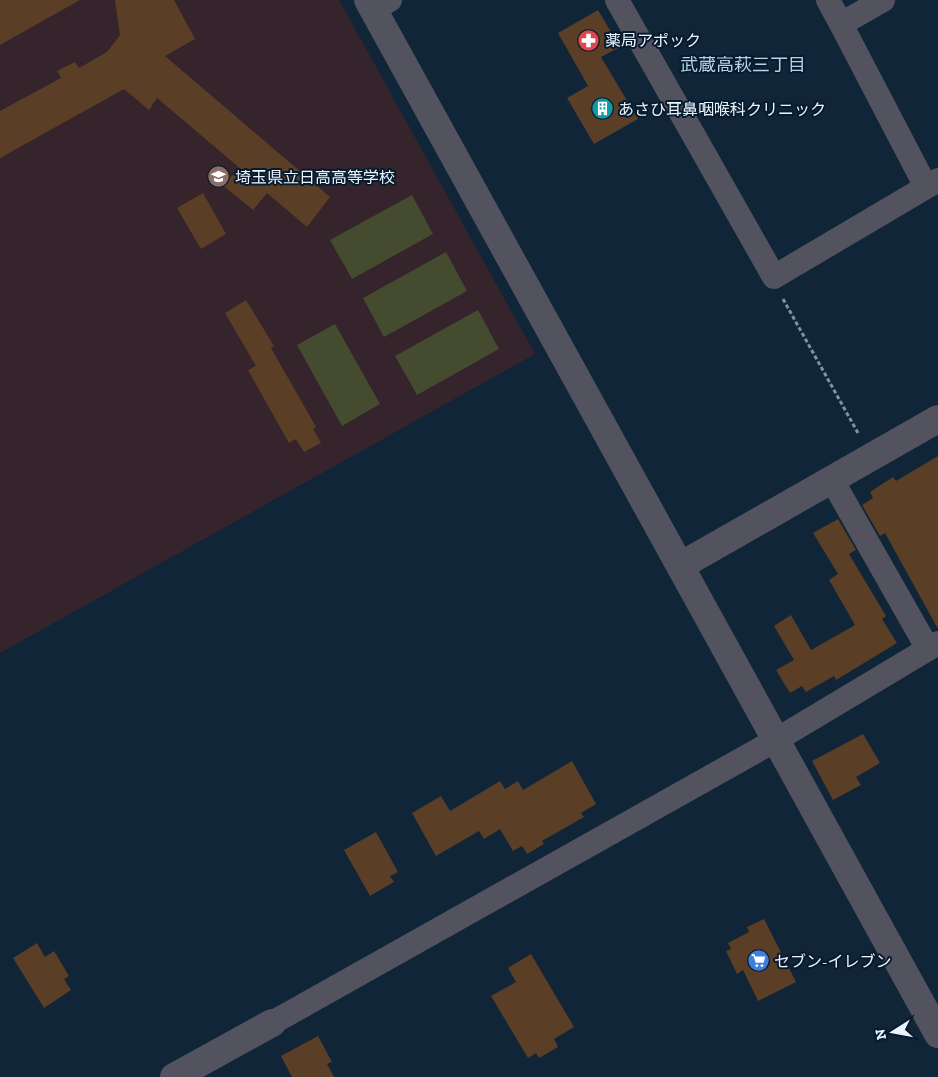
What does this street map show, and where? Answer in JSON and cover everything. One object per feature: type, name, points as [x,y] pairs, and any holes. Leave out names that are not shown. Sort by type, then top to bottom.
[{"type":"street","points":[[617,0],[774,277],[932,183],[828,0]]},
{"type":"street","points":[[841,24],[883,0]]},
{"type":"street","points":[[377,3],[680,566],[938,1034]]},
{"type":"street","points":[[680,566],[938,420]]},
{"type":"street","points":[[174,1077],[776,740],[933,646],[832,480]]},
{"type":"path","points":[[774,277],[781,296],[872,458]]},
{"type":"shaded area","name":"埼玉県立日高高等学校","points":[[0,0],[339,0],[535,354],[0,653]]},
{"type":"green space","points":[[412,195],[433,234],[352,279],[330,240]]},
{"type":"green space","points":[[446,252],[467,291],[384,337],[363,298]]},
{"type":"green space","points":[[478,310],[499,349],[417,395],[395,356]]},
{"type":"green space","points":[[335,324],[380,404],[342,426],[297,345]]},
{"type":"building","points":[[0,0],[80,0],[0,45]]},
{"type":"building","points":[[115,0],[174,0],[195,39],[165,56],[330,197],[307,227],[267,193],[253,210],[220,183],[242,170],[157,98],[149,110],[124,89],[0,158],[0,111],[61,78],[57,71],[75,62],[79,68],[107,52],[120,35]]},
{"type":"building","points":[[598,10],[620,47],[601,57],[638,119],[594,144],[567,98],[588,86],[558,33]]},
{"type":"building","points":[[203,193],[226,234],[201,249],[177,208]]},
{"type":"building","points":[[246,300],[274,346],[271,348],[316,427],[313,429],[321,443],[304,452],[296,439],[289,443],[248,370],[256,366],[225,313]]},
{"type":"building","points":[[938,456],[938,629],[885,533],[880,536],[862,505],[873,498],[870,492],[893,477],[896,481]]},
{"type":"building","points":[[838,519],[856,550],[849,554],[886,616],[882,619],[897,643],[836,680],[834,676],[806,692],[802,686],[790,693],[776,670],[794,660],[774,626],[791,615],[811,650],[855,625],[829,580],[838,574],[813,533]]},
{"type":"building","points":[[863,734],[880,763],[856,777],[861,785],[833,800],[812,761]]},
{"type":"building","points":[[572,761],[596,804],[581,813],[584,817],[542,841],[544,844],[527,854],[522,846],[513,851],[500,829],[484,839],[479,831],[436,856],[412,813],[441,796],[450,811],[500,781],[505,789],[518,781],[523,790]]},
{"type":"building","points":[[376,832],[398,872],[390,876],[394,882],[370,896],[344,850]]},
{"type":"building","name":"セブン-イレブン","points":[[764,919],[796,982],[758,1001],[743,970],[737,974],[726,951],[731,949],[728,943],[749,932],[747,927]]},
{"type":"building","points":[[37,943],[45,957],[54,951],[69,976],[64,979],[71,990],[44,1008],[13,958]]},
{"type":"building","points":[[531,954],[574,1027],[554,1039],[558,1047],[539,1058],[536,1053],[528,1058],[491,996],[516,982],[508,968]]},
{"type":"building","points":[[318,1036],[332,1062],[327,1064],[334,1077],[292,1077],[281,1056]]},
{"type":"place","name":"薬局アポック","points":[[589,40]]},
{"type":"place","name":"あさひ耳鼻咽喉科クリニック","points":[[602,109]]},
{"type":"place","name":"埼玉県立日高高等学校","points":[[219,177]]},
{"type":"place","name":"セブン-イレブン","points":[[758,961]]},
{"type":"district","name":"武蔵高萩三丁目","points":[[743,65]]}]
